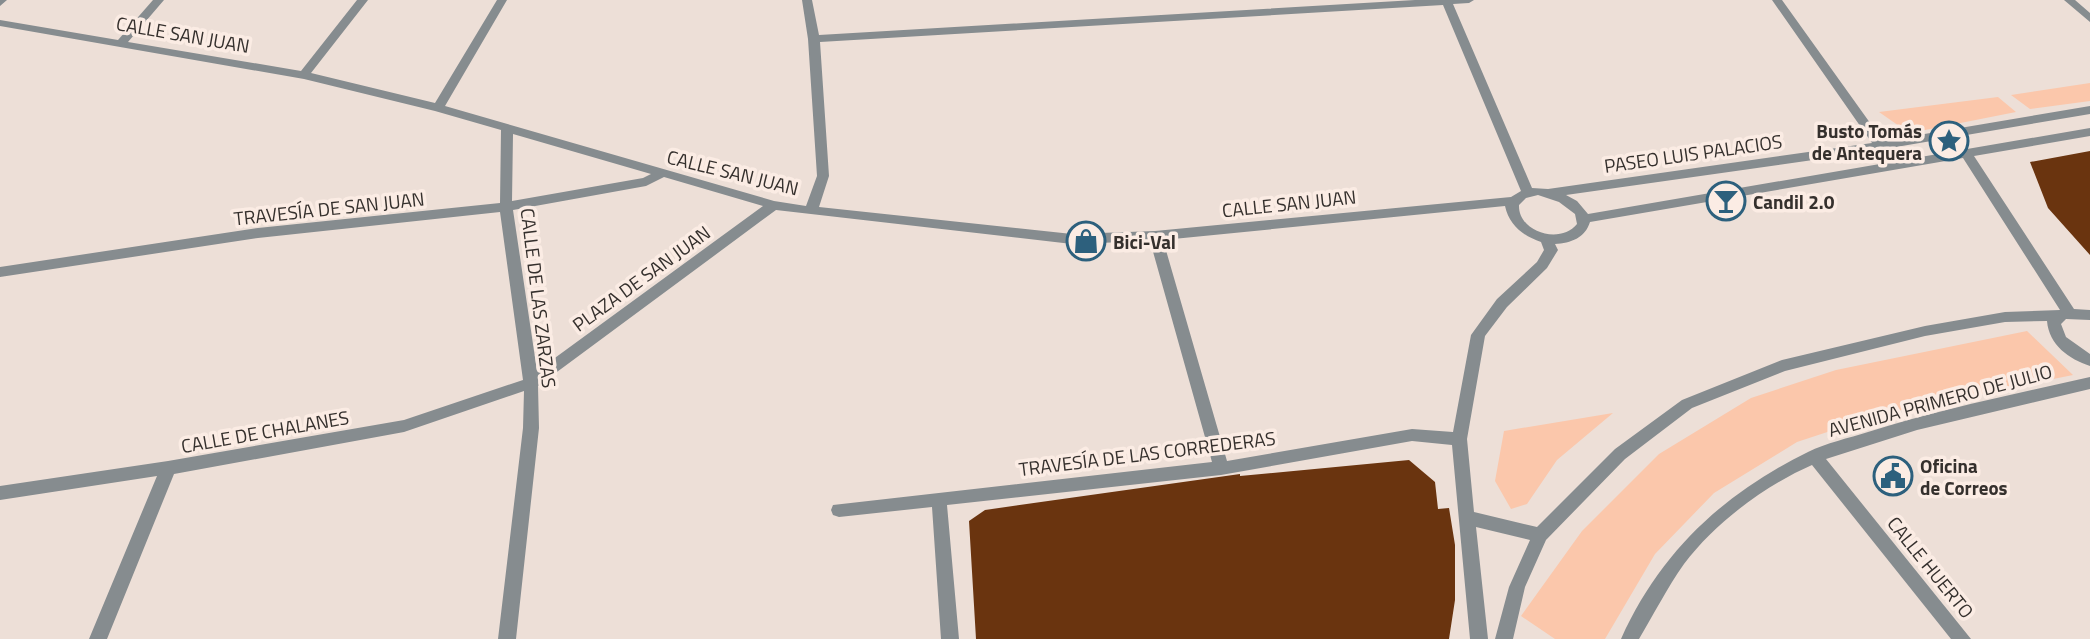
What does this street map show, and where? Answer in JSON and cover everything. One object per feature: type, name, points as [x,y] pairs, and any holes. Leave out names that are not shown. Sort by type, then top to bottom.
[{"type":"street","points":[[122,42],[159,0]]},
{"type":"street","points":[[304,75],[363,0]]},
{"type":"street","points":[[438,108],[502,0]]},
{"type":"street","points":[[807,0],[814,39],[823,176],[811,211]]},
{"type":"street","points":[[814,39],[1469,0]]},
{"type":"street","points":[[1777,0],[1880,146]]},
{"type":"street","points":[[2069,0],[2090,19]]},
{"type":"street","points":[[1446,1],[1528,192]]},
{"type":"street","name":"CALLE SAN JUAN","points":[[0,23],[304,75],[438,108],[774,205],[811,211],[1072,239],[1155,236],[1514,201]]},
{"type":"street","name":"PASEO LUIS PALACIOS","points":[[1550,193],[1928,139],[2090,110]]},
{"type":"street","name":"CALLE DE LAS ZARZAS","points":[[507,128],[506,207],[531,383],[531,428],[507,639]]},
{"type":"street","points":[[1583,219],[2090,132]]},
{"type":"street","points":[[1957,133],[2078,313]]},
{"type":"street","points":[[1928,139],[1948,156]]},
{"type":"street","name":"TRAVESÍA DE SAN JUAN","points":[[0,272],[258,233],[506,207],[646,182],[660,174]]},
{"type":"street","points":[[1528,192],[1550,193],[1572,203],[1583,219],[1582,227],[1569,238],[1534,235],[1517,222],[1511,207],[1514,201],[1528,192]]},
{"type":"street","name":"PLAZA DE SAN JUAN","points":[[531,383],[774,205]]},
{"type":"street","points":[[1155,236],[1221,468]]},
{"type":"street","points":[[1479,639],[1459,439],[1478,334],[1502,303],[1542,265],[1551,250],[1546,238]]},
{"type":"street","points":[[2078,313],[2054,322],[2054,330],[2068,348],[2090,360]]},
{"type":"street","points":[[1504,639],[1517,587],[1540,535],[1619,454],[1687,404],[1782,366],[1925,331],[2005,317],[2078,313]]},
{"type":"street","name":"CALLE DE CHALANES","points":[[0,493],[168,468],[404,426],[531,383]]},
{"type":"street","name":"AVENIDA PRIMERO DE JULIO","points":[[1630,639],[1681,556],[1713,522],[1749,494],[1814,456],[1873,437],[2090,383]]},
{"type":"street","name":"TRAVESÍA DE LAS CORREDERAS","points":[[839,510],[1221,468],[1412,435],[1459,439]]},
{"type":"street","name":"CALLE HUERTO","points":[[1814,456],[1962,639]]},
{"type":"street","points":[[98,639],[168,468]]},
{"type":"street","points":[[939,500],[950,639]]},
{"type":"street","points":[[1469,519],[1540,535]]},
{"type":"shaded area","points":[[2090,83],[2090,101],[2030,109],[2011,95]]},
{"type":"shaded area","points":[[1998,97],[2016,112],[1920,131],[1902,128],[1879,112]]},
{"type":"shaded area","points":[[2027,331],[2073,375],[1882,414],[1797,442],[1714,493],[1655,554],[1605,639],[1555,639],[1521,616],[1582,531],[1659,454],[1751,398],[1836,370]]},
{"type":"shaded area","points":[[1613,413],[1557,460],[1527,504],[1511,509],[1495,481],[1504,431]]},
{"type":"building","points":[[2090,151],[2090,255],[2048,208],[2030,162]]},
{"type":"building","points":[[1409,460],[1435,482],[1438,509],[1449,508],[1455,545],[1455,600],[1449,639],[976,639],[969,521],[985,510],[1240,474]]},
{"type":"place","name":"Busto Tomás de Antequera","points":[[1949,141]]},
{"type":"place","name":"Candil 2.0","points":[[1726,201]]},
{"type":"place","name":"Bici-Val","points":[[1086,241]]},
{"type":"place","name":"Oficina de Correos","points":[[1893,476]]}]
